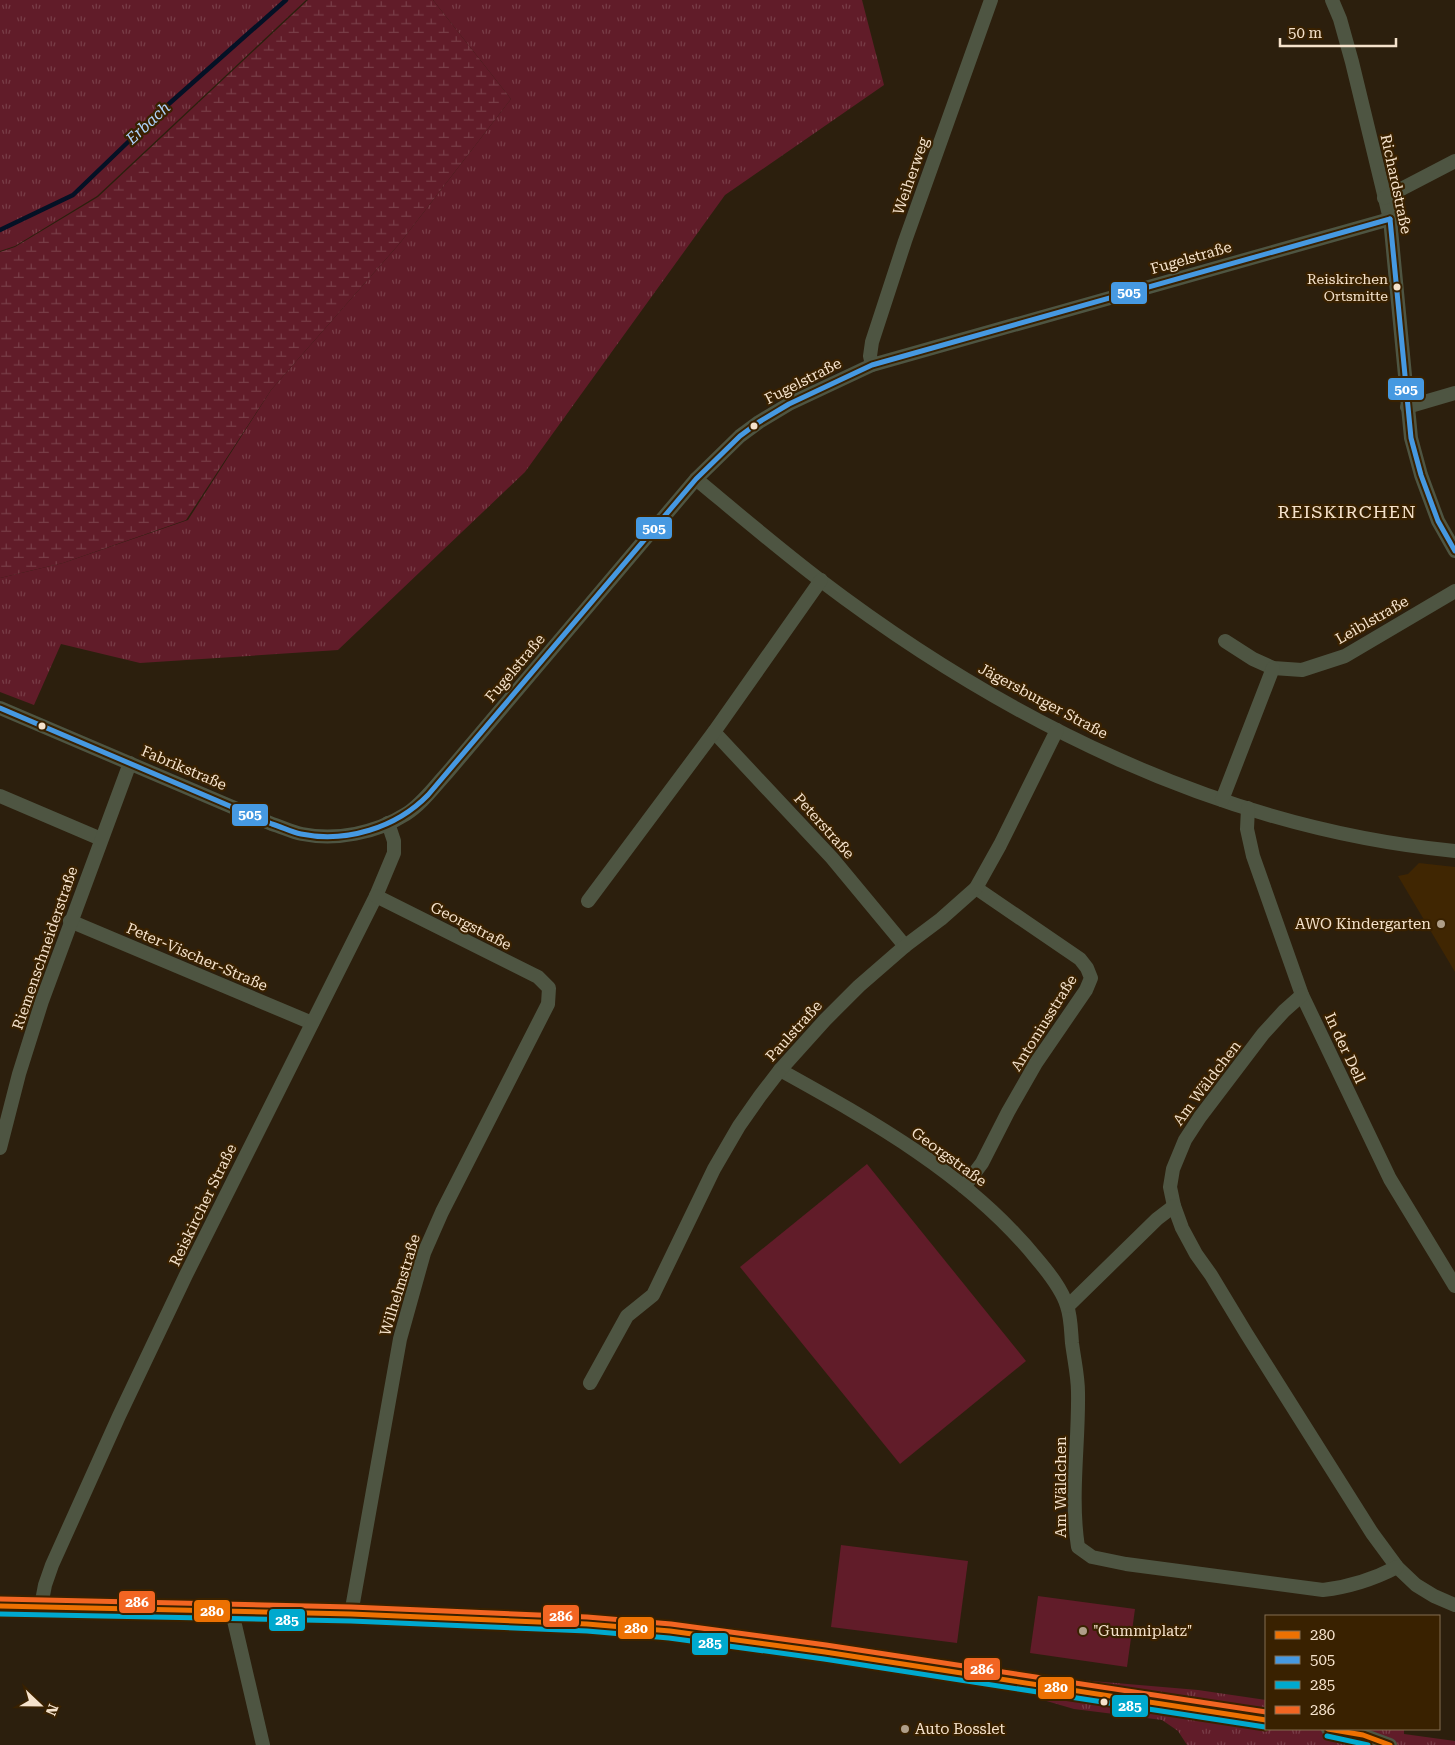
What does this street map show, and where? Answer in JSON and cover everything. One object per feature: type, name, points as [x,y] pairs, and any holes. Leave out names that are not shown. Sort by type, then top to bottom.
[{"type":"street","name":"Weiherweg","points":[[872,365],[870,356],[875,333],[991,0]]},
{"type":"street","name":"Richardstraße","points":[[1332,0],[1340,19],[1352,62],[1390,219],[1411,438],[1421,476],[1438,521],[1455,551]]},
{"type":"street","points":[[1384,198],[1455,161]]},
{"type":"street","name":"Fugelstraße","points":[[388,823],[407,814],[447,773],[696,479],[740,436],[759,422],[789,404],[872,365],[1390,219]]},
{"type":"street","points":[[1407,407],[1455,393]]},
{"type":"street","name":"Jägersburger Straße","points":[[696,479],[759,532],[821,580],[921,650],[1057,730],[1139,768],[1248,808],[1326,831],[1395,844],[1455,851]]},
{"type":"street","points":[[588,902],[714,732],[821,580]]},
{"type":"street","name":"Leiblstraße","points":[[1225,641],[1253,659],[1273,668],[1302,670],[1345,656],[1455,591]]},
{"type":"street","points":[[1222,800],[1273,668]]},
{"type":"street","name":"Fabrikstraße","points":[[0,708],[272,824],[300,834],[331,838],[388,823]]},
{"type":"street","name":"Paulstraße","points":[[590,1383],[627,1316],[652,1295],[714,1169],[760,1096],[780,1070],[825,1020],[859,986],[976,888],[1000,845],[1057,730]]},
{"type":"street","name":"Peterstraße","points":[[714,732],[832,858],[905,946]]},
{"type":"street","name":"Riemenschneiderstraße","points":[[0,1148],[19,1074],[42,1002],[70,921],[130,763]]},
{"type":"street","points":[[0,796],[101,838]]},
{"type":"street","name":"In der Dell","points":[[1248,808],[1247,829],[1253,856],[1302,995],[1390,1179],[1455,1286]]},
{"type":"street","name":"Reiskircher Straße","points":[[41,1606],[45,1585],[52,1565],[119,1416],[186,1275],[376,896],[394,853],[394,841],[388,823]]},
{"type":"street","name":"Antoniusstraße","points":[[964,1187],[982,1163],[1036,1063],[1086,990],[1091,978],[1087,968],[1080,959],[976,888]]},
{"type":"street","name":"Georgstraße","points":[[376,896],[538,977],[549,988]]},
{"type":"street","name":"Peter-Vischer-Straße","points":[[70,921],[312,1023]]},
{"type":"street","name":"Wilhelmstraße","points":[[352,1614],[400,1339],[424,1253],[442,1212],[548,1004],[549,988]]},
{"type":"street","name":"Am Wäldchen","points":[[1302,995],[1263,1034],[1200,1117],[1185,1140],[1173,1168],[1170,1187],[1174,1206],[1182,1228],[1196,1254],[1372,1532],[1397,1567],[1416,1584],[1434,1596],[1455,1605]]},
{"type":"street","name":"Georgstraße","points":[[780,1070],[854,1112],[908,1147],[964,1187],[994,1212],[1026,1245],[1047,1271],[1068,1306]]},
{"type":"street","points":[[1068,1306],[1157,1219],[1174,1206]]},
{"type":"street","name":"Am Wäldchen","points":[[1068,1306],[1078,1390],[1076,1495],[1078,1547],[1092,1557],[1126,1564],[1323,1590],[1345,1588],[1382,1575],[1397,1567]]},
{"type":"street","points":[[0,1606],[352,1614],[587,1624],[670,1631],[825,1652],[1265,1720]]},
{"type":"street","points":[[232,1612],[263,1745]]},
{"type":"street","points":[[1334,1730],[1363,1735],[1390,1745]]},
{"type":"shaded area","name":"AWO Kindergarten","points":[[1419,863],[1455,867],[1455,972],[1398,876],[1408,874]]},
{"type":"green space","points":[[0,0],[306,0],[97,196],[15,246],[0,251]]},
{"type":"green space","points":[[308,0],[433,0],[511,99],[400,243],[271,390],[186,520],[63,563],[0,578],[0,252],[15,247],[98,197]]},
{"type":"green space","points":[[433,0],[862,0],[884,85],[725,195],[525,472],[338,650],[140,663],[61,644],[34,705],[0,692],[0,578],[63,563],[188,520],[271,390],[400,243],[511,99]]},
{"type":"green space","points":[[867,1164],[1026,1361],[900,1464],[740,1267]]},
{"type":"green space","points":[[841,1545],[968,1561],[957,1643],[831,1627]]},
{"type":"green space","name":"\"Gummiplatz\"","points":[[1038,1596],[1135,1609],[1127,1667],[1030,1653]]},
{"type":"green space","points":[[1045,1677],[1198,1690],[1265,1700],[1265,1730],[1404,1730],[1404,1734],[1455,1741],[1455,1745],[1187,1745],[1178,1731],[1162,1720],[1074,1709],[1043,1700]]},
{"type":"waterway","name":"Erbach","points":[[0,230],[73,195],[153,118],[286,0]]},
{"type":"transit line","name":"505","points":[[1390,219],[1411,438],[1421,475],[1438,521],[1455,551]]},
{"type":"transit line","name":"505","points":[[0,708],[294,832],[318,836],[335,836],[369,830],[401,816],[428,795],[696,479],[740,436],[789,404],[872,365],[1390,219]]},
{"type":"transit line","name":"286","points":[[0,1599],[351,1607],[587,1617],[671,1624],[826,1645],[1265,1712]]},
{"type":"transit line","name":"280","points":[[0,1606],[351,1614],[587,1624],[670,1631],[825,1652],[1265,1720]]},
{"type":"transit line","name":"285","points":[[0,1614],[351,1621],[587,1631],[669,1638],[824,1659],[1265,1727]]},
{"type":"transit line","name":"280","points":[[1334,1730],[1363,1735],[1390,1745]]},
{"type":"transit line","name":"285","points":[[1327,1736],[1368,1745]]},
{"type":"place","name":"Reiskirchen Ortsmitte","points":[[1397,287]]},
{"type":"place","name":"AWO Kindergarten","points":[[1441,924]]},
{"type":"place","name":"\"Gummiplatz\"","points":[[1083,1631]]},
{"type":"place","name":"Auto Bosslet","points":[[905,1729]]},
{"type":"district","name":"REISKIRCHEN","points":[[1347,511]]}]
